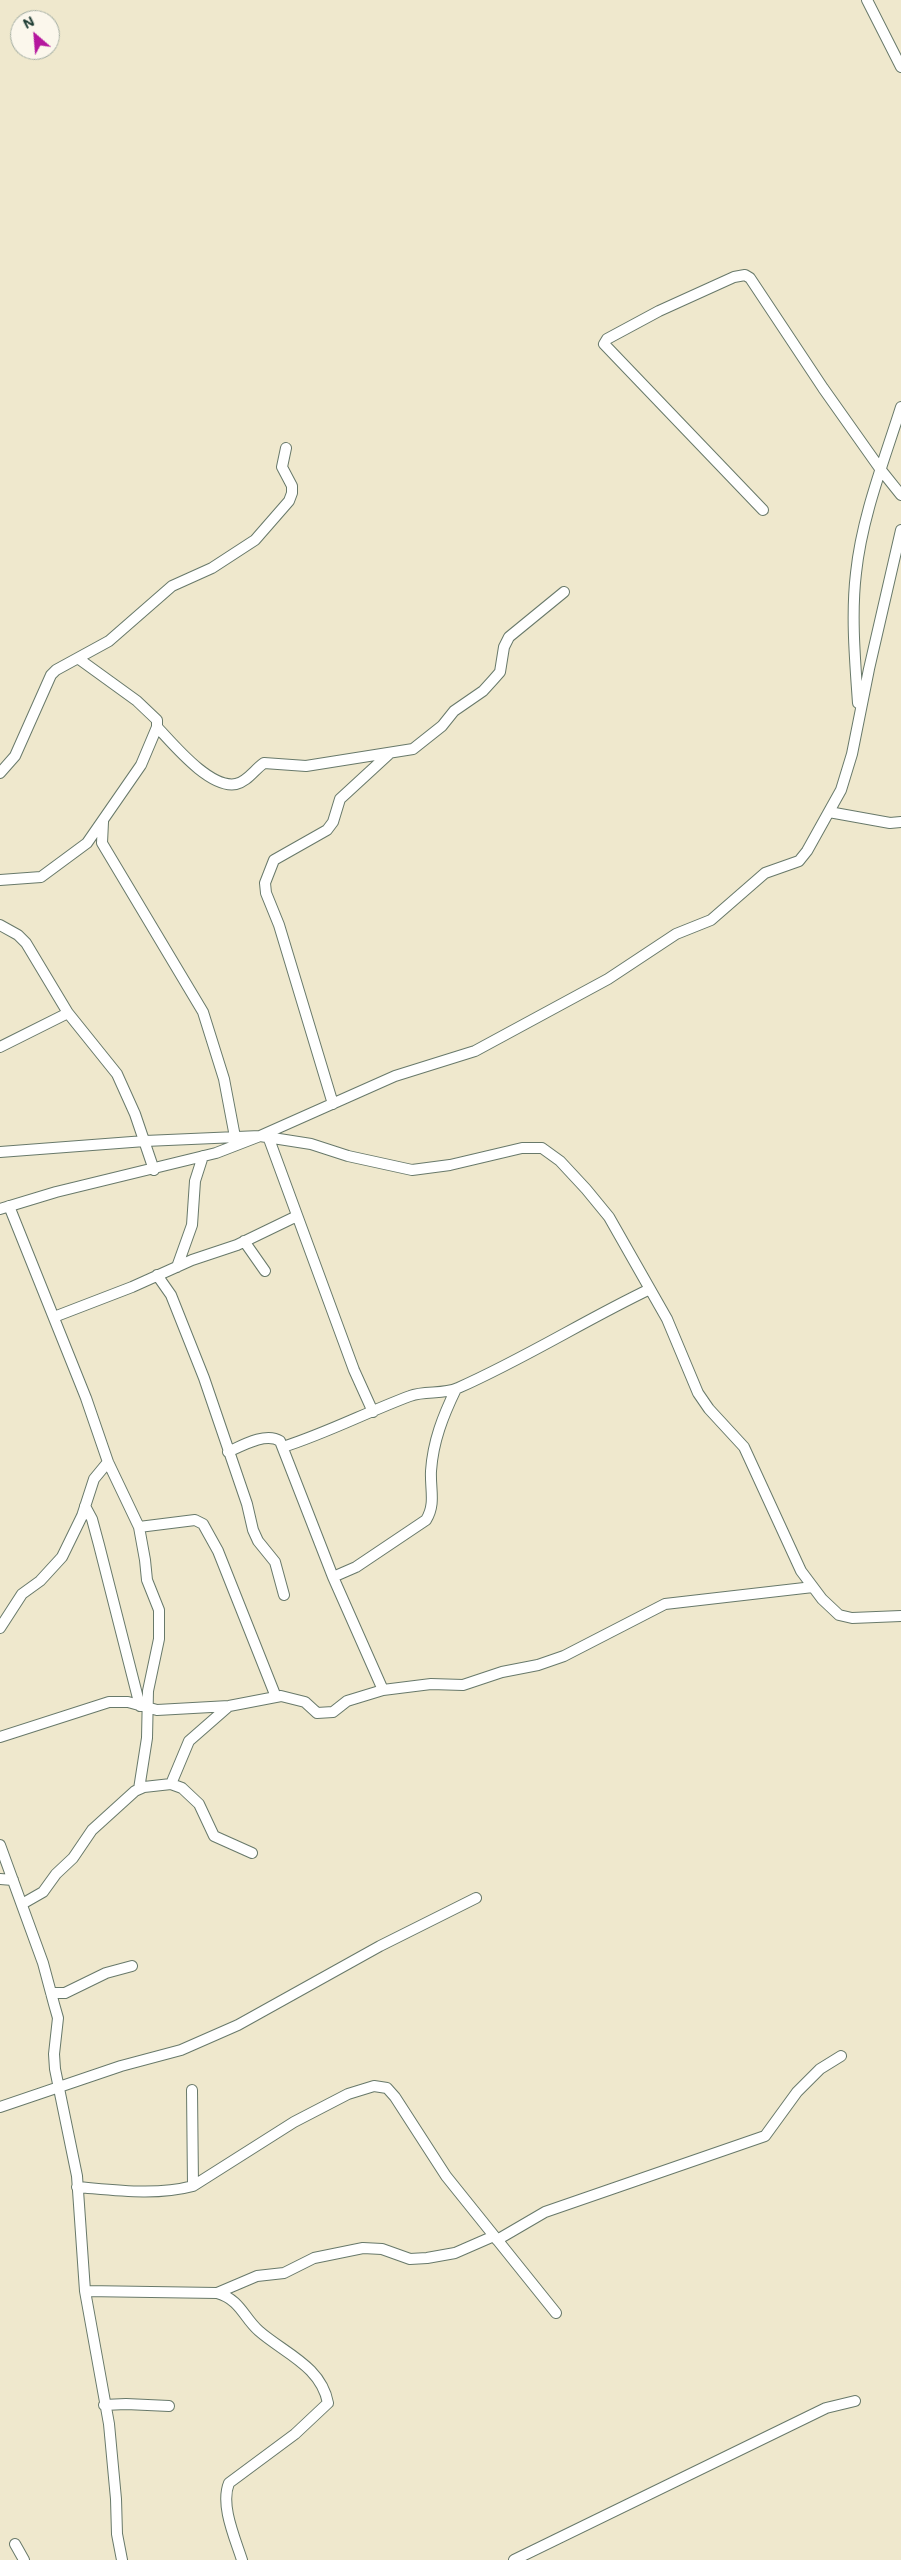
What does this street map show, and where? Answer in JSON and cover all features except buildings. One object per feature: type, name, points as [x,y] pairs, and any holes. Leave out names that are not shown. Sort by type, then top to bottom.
[{"type":"street","points":[[867,0],[901,67]]},
{"type":"street","points":[[763,510],[606,346],[607,339],[734,277],[748,276],[881,470],[901,495]]},
{"type":"street","points":[[859,719],[854,599],[856,573],[864,528],[901,407]]},
{"type":"street","points":[[0,773],[15,756],[51,674],[66,664],[80,659],[119,634],[172,586],[228,559],[255,540],[268,527],[289,501],[292,493],[292,486],[282,467],[286,448]]},
{"type":"street","points":[[143,1707],[159,1639],[160,1613],[147,1580],[139,1527],[108,1462],[86,1398],[54,1317],[4,1207],[56,1192],[154,1170],[265,1138],[395,1076],[482,1047],[608,979],[676,934],[711,920],[760,876],[802,858],[841,790],[852,754],[901,530]]},
{"type":"street","points":[[157,728],[186,758],[219,782],[228,784],[244,781],[264,764],[306,766],[413,749],[442,726],[454,711],[483,691],[500,672],[504,647],[508,638],[564,592]]},
{"type":"street","points":[[0,880],[44,876],[87,843],[103,822],[140,764],[157,728],[157,720],[137,701],[80,659]]},
{"type":"street","points":[[333,1104],[278,925],[266,893],[265,883],[274,860],[327,830],[333,822],[340,799],[390,753]]},
{"type":"street","points":[[829,812],[890,823],[901,822]]},
{"type":"street","points":[[103,822],[102,843],[203,1012],[224,1079],[235,1137]]},
{"type":"street","points":[[0,925],[18,935],[26,943],[68,1013],[117,1074],[145,1141],[154,1170]]},
{"type":"street","points":[[0,1047],[68,1013]]},
{"type":"street","points":[[0,1152],[145,1141],[235,1137],[265,1138],[311,1144],[348,1156],[412,1170],[450,1165],[522,1148],[542,1148],[560,1162],[609,1217],[667,1319],[698,1393],[709,1409],[744,1447],[801,1571],[813,1588],[839,1615],[871,1619],[901,1616]]},
{"type":"street","points":[[265,1138],[297,1216],[354,1370],[373,1412]]},
{"type":"street","points":[[177,1267],[192,1225],[195,1181],[203,1156]]},
{"type":"street","points":[[54,1317],[244,1241],[297,1216]]},
{"type":"street","points":[[244,1241],[265,1271]]},
{"type":"street","points":[[157,1275],[171,1295],[204,1378],[253,1530],[258,1541],[275,1562],[284,1595]]},
{"type":"street","points":[[283,1447],[415,1394],[456,1389],[522,1358],[590,1318],[650,1289]]},
{"type":"street","points":[[333,1577],[356,1567],[426,1520],[430,1513],[433,1493],[431,1472],[437,1434],[456,1389]]},
{"type":"street","points":[[228,1452],[274,1437],[280,1441],[333,1577],[383,1690]]},
{"type":"street","points":[[0,1628],[22,1594],[40,1581],[62,1557],[85,1506],[94,1479],[108,1462]]},
{"type":"street","points":[[85,1506],[92,1520],[100,1545],[143,1707],[147,1738],[139,1789]]},
{"type":"street","points":[[139,1527],[195,1520],[203,1524],[218,1551],[276,1697]]},
{"type":"street","points":[[0,1737],[109,1702],[128,1702],[157,1710],[229,1706],[256,1703],[276,1697],[292,1698],[305,1702],[318,1713],[333,1712],[347,1701],[383,1690],[431,1684],[463,1685],[502,1672],[538,1665],[564,1656],[665,1604],[813,1588]]},
{"type":"street","points":[[171,1784],[189,1741],[229,1706]]},
{"type":"street","points":[[22,1904],[43,1892],[56,1874],[73,1858],[92,1830],[139,1789],[171,1784],[182,1788],[199,1804],[214,1836],[252,1853]]},
{"type":"street","points":[[0,1845],[22,1904],[58,2018],[54,2054],[77,2187],[85,2290],[112,2449],[117,2534],[122,2560]]},
{"type":"street","points":[[0,1879],[13,1880]]},
{"type":"street","points":[[0,2107],[121,2066],[181,2050],[238,2025],[380,1946],[476,1898]]},
{"type":"street","points":[[51,1993],[65,1993],[106,1973],[132,1966]]},
{"type":"street","points":[[85,2290],[218,2292],[257,2276],[284,2273],[314,2258],[362,2248],[382,2249],[410,2259],[455,2253],[496,2238],[545,2212],[765,2136],[798,2092],[820,2069],[841,2056]]},
{"type":"street","points":[[77,2187],[143,2191],[178,2190],[193,2186],[294,2122],[348,2094],[374,2086],[386,2088],[395,2096],[432,2156],[556,2313]]},
{"type":"street","points":[[192,2090],[193,2186]]},
{"type":"street","points":[[218,2292],[238,2303],[258,2330],[298,2357],[316,2379],[328,2403],[295,2434],[229,2483],[226,2491],[228,2504],[242,2560]]},
{"type":"street","points":[[514,2560],[826,2408],[855,2401]]},
{"type":"street","points":[[104,2405],[169,2406]]},
{"type":"street","points":[[15,2544],[24,2560]]}]
